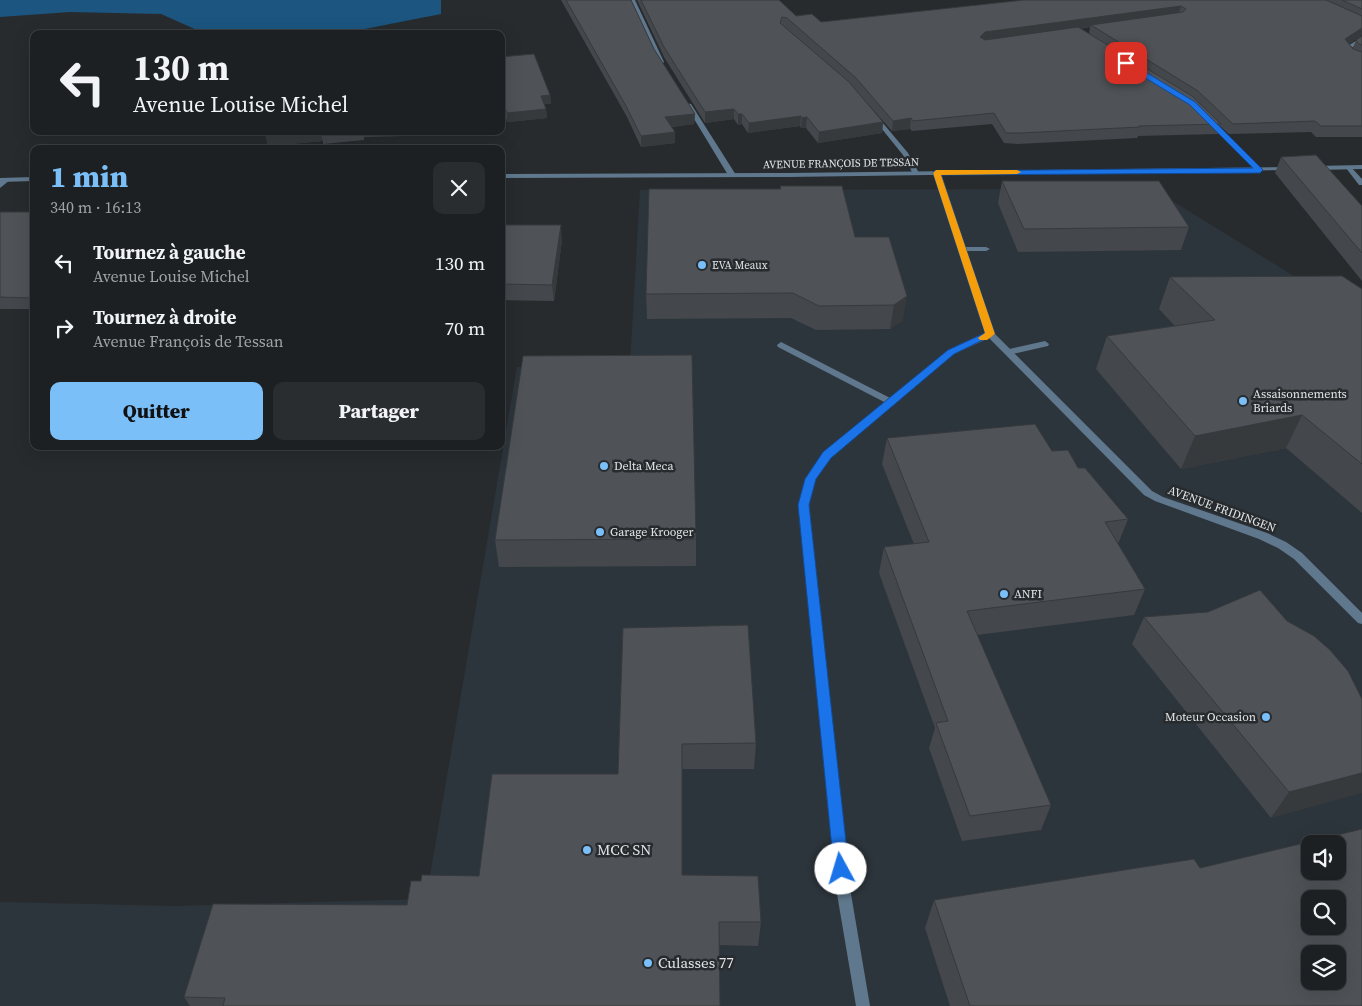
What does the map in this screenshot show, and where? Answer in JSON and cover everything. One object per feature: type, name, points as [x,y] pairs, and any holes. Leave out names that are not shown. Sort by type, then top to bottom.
[{"type":"street","points":[[632,0],[664,66]]},
{"type":"street","points":[[1362,39],[1346,49],[1352,56],[1362,60]]},
{"type":"street","points":[[684,99],[732,175]]},
{"type":"street","points":[[870,111],[906,154],[914,173]]},
{"type":"street","points":[[1205,116],[1260,170]]},
{"type":"street","points":[[1348,168],[1362,183]]},
{"type":"street","points":[[1308,169],[1362,168]]},
{"type":"street","name":"AVENUE FRANÇOIS DE TESSAN","points":[[505,176],[1299,169]]},
{"type":"street","points":[[863,1006],[843,888],[804,505],[810,479],[827,455],[951,352],[990,334],[936,173]]},
{"type":"street","points":[[0,186],[3,180],[30,179]]},
{"type":"street","points":[[962,249],[986,249]]},
{"type":"street","name":"AVENUE FRIDINGEN","points":[[990,334],[1148,493],[1159,499],[1263,536],[1282,545],[1298,556],[1362,620]]},
{"type":"street","points":[[1008,352],[1044,344]]},
{"type":"street","points":[[781,345],[891,402]]},
{"type":"shaded area","points":[[0,0],[441,0],[441,14],[359,30],[197,30],[161,14],[70,12],[0,17]]},
{"type":"shaded area","points":[[1153,189],[1362,318],[1362,1006],[0,1006],[0,902],[174,906],[426,899],[503,450],[505,450],[505,437],[517,367],[630,365],[640,190]]},
{"type":"building","points":[[566,0],[631,0],[654,49],[695,114],[665,117],[675,132],[641,136]]},
{"type":"building","points":[[641,0],[779,0],[796,16],[812,14],[821,22],[1024,0],[1326,0],[1362,16],[1362,28],[1345,39],[1353,49],[1362,52],[1362,126],[1321,126],[1315,121],[1233,124],[1198,91],[1091,25],[1183,12],[1186,9],[1181,6],[985,32],[980,37],[985,40],[1078,27],[1192,96],[1221,124],[1006,133],[994,113],[913,121],[911,118],[893,121],[856,78],[787,18],[782,17],[780,23],[849,82],[883,122],[819,132],[807,117],[802,118],[801,116],[749,123],[742,114],[738,114],[734,109],[705,112],[664,47]]},
{"type":"building","points":[[1342,0],[1362,0],[1362,9]]},
{"type":"building","points":[[1362,36],[1362,45],[1356,40]]},
{"type":"building","points":[[534,54],[550,95],[541,96],[546,109],[507,113],[505,108],[505,57]]},
{"type":"building","points":[[1316,155],[1362,206],[1362,253],[1281,157]]},
{"type":"building","points":[[1002,181],[1159,181],[1189,227],[1024,229]]},
{"type":"building","points":[[780,186],[842,186],[855,237],[889,237],[907,296],[894,305],[819,306],[793,293],[646,294],[649,189],[781,189]]},
{"type":"building","points":[[0,212],[30,212],[30,298],[0,297]]},
{"type":"building","points":[[505,225],[561,225],[552,285],[505,284]]},
{"type":"building","name":"Assaisonnements Briards","points":[[1342,276],[1362,289],[1362,464],[1302,415],[1195,436],[1107,336],[1215,320],[1170,277]]},
{"type":"building","points":[[692,355],[696,539],[495,540],[523,356]]},
{"type":"building","points":[[1035,424],[1052,451],[1068,450],[1078,468],[1085,468],[1128,519],[1105,522],[1145,589],[967,611],[1051,805],[970,816],[936,723],[948,721],[884,547],[929,542],[887,438]]},
{"type":"building","name":"Moteur Occasion","points":[[1260,590],[1287,621],[1314,636],[1330,650],[1348,671],[1362,699],[1362,773],[1289,792],[1144,617],[1208,612]]},
{"type":"building","points":[[748,625],[756,743],[682,744],[682,875],[758,876],[761,922],[719,922],[720,1006],[223,1006],[225,998],[184,997],[213,904],[407,905],[411,881],[421,881],[422,875],[479,876],[492,774],[618,774],[623,628]]},
{"type":"building","points":[[1362,829],[1362,1006],[970,1006],[934,900],[1194,859],[1200,868],[1301,844],[1301,880],[1346,880],[1346,835],[1337,835]]},
{"type":"slow traffic","points":[[983,338],[990,334],[936,173],[1017,172]]},
{"type":"place","name":"EVA Meaux","points":[[702,265]]},
{"type":"place","name":"Assaisonnements Briards","points":[[1243,401]]},
{"type":"place","name":"Delta Meca","points":[[604,466]]},
{"type":"place","name":"Garage Krooger","points":[[600,532]]},
{"type":"place","name":"ANFI","points":[[1004,594]]},
{"type":"place","name":"Moteur Occasion","points":[[1266,717]]},
{"type":"place","name":"MCC SN","points":[[587,850]]},
{"type":"place","name":"Culasses 77","points":[[648,963]]},
{"type":"route","points":[[841,869],[804,505],[810,479],[827,455],[951,352],[990,334],[936,173],[1260,170],[1192,104],[1126,63]]}]
